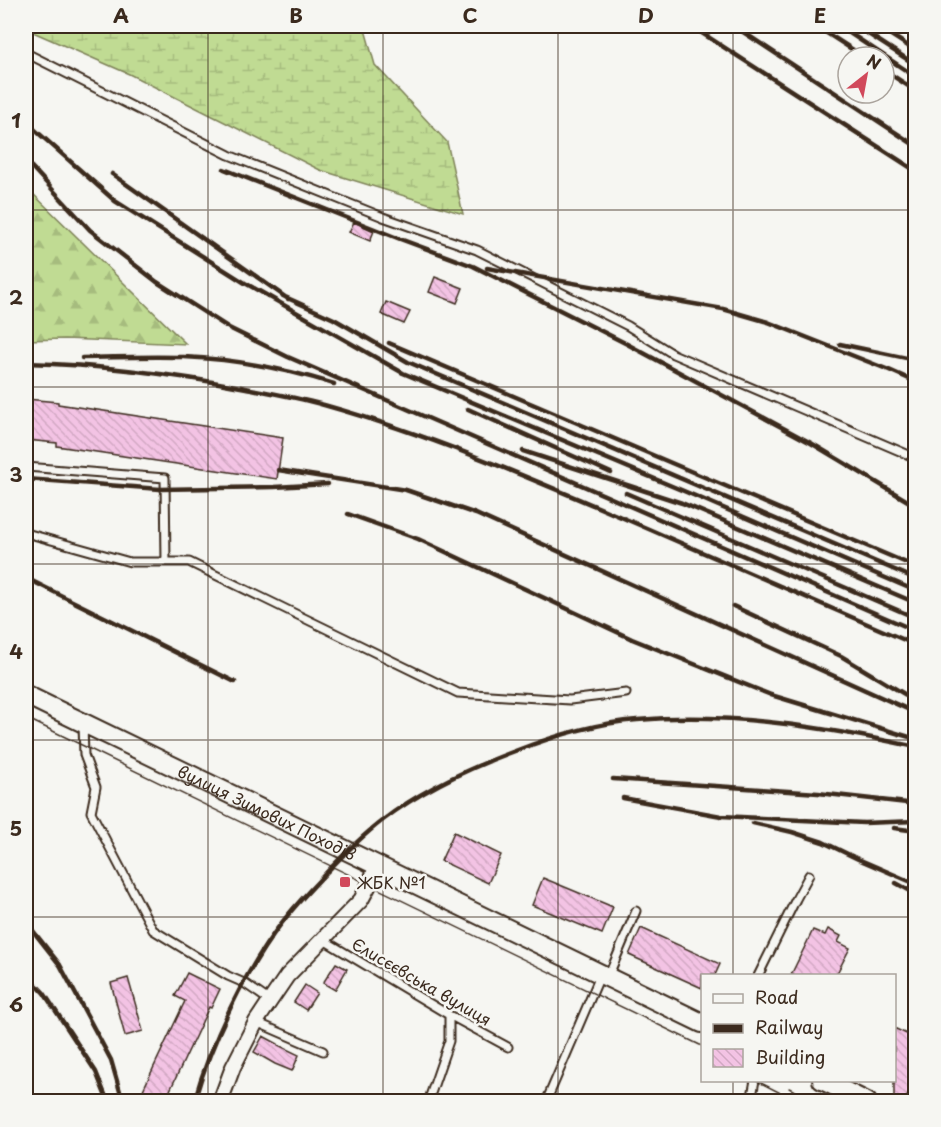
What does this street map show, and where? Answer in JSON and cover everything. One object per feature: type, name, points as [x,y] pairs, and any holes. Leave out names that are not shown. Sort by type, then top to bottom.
[{"type":"main road","name":"вулиця Зимових Походів","points":[[26,695],[701,1023]]},
{"type":"main road","points":[[826,1082],[867,1101]]},
{"type":"street","points":[[220,1101],[233,1067],[256,1022],[270,1001],[287,976],[361,900],[377,866]]},
{"type":"lane","points":[[26,53],[229,155],[383,217],[477,250],[628,326],[673,354],[915,458]]},
{"type":"lane","points":[[26,466],[165,478],[166,562]]},
{"type":"lane","points":[[26,533],[130,562],[189,562],[458,693],[570,700],[627,693]]},
{"type":"lane","points":[[83,723],[84,755],[96,788],[91,812],[153,930],[228,976],[244,983],[270,1001]]},
{"type":"lane","points":[[758,974],[809,875]]},
{"type":"lane","points":[[546,1101],[636,911]]},
{"type":"lane","name":"Єлисєєвська вулиця","points":[[322,939],[448,1015],[508,1047]]},
{"type":"lane","points":[[428,1101],[449,1041],[448,1015]]},
{"type":"lane","points":[[256,1022],[323,1052]]},
{"type":"lane","points":[[751,1101],[755,1082]]},
{"type":"green space","points":[[26,26],[364,26],[375,65],[447,142],[463,214],[320,170],[129,74],[26,29]]},
{"type":"green space","points":[[26,187],[186,344],[65,339],[26,340]]},
{"type":"building","points":[[354,222],[374,231],[370,241],[349,232]]},
{"type":"building","points":[[435,277],[463,288],[457,303],[429,292]]},
{"type":"building","points":[[386,302],[410,312],[404,324],[381,314]]},
{"type":"building","points":[[26,399],[58,402],[58,404],[283,438],[277,479],[26,440]]},
{"type":"building","points":[[454,832],[501,855],[488,883],[441,861]]},
{"type":"building","points":[[543,878],[613,907],[602,934],[532,905]]},
{"type":"building","points":[[641,928],[720,964],[715,974],[701,974],[701,988],[629,955]]},
{"type":"building","points":[[828,929],[841,936],[838,942],[850,948],[837,974],[791,974],[813,930],[825,935]]},
{"type":"building","points":[[336,963],[347,969],[335,990],[323,983]]},
{"type":"building","points":[[187,973],[220,989],[211,1008],[209,1007],[165,1101],[143,1090],[185,1001],[175,996]]},
{"type":"building","points":[[128,978],[143,1031],[125,1036],[111,983]]},
{"type":"building","points":[[305,985],[317,993],[306,1010],[294,1002]]},
{"type":"building","points":[[896,1029],[915,1038],[915,1088],[912,1086],[905,1101],[894,1101]]},
{"type":"building","points":[[263,1036],[299,1055],[292,1071],[254,1052]]},
{"type":"tram line","points":[[26,718],[701,1046]]},
{"type":"tram line","points":[[759,1082],[798,1102]]},
{"type":"tram line","points":[[789,1088],[816,1102]]},
{"type":"railway","points":[[691,26],[916,171]]},
{"type":"railway","points":[[734,26],[916,146]]},
{"type":"railway","points":[[816,26],[845,45]]},
{"type":"railway","points":[[839,26],[916,77]]},
{"type":"railway","points":[[856,26],[916,65]]},
{"type":"railway","points":[[877,26],[916,51]]},
{"type":"railway","points":[[911,26],[916,29]]},
{"type":"railway","points":[[896,78],[916,91]]},
{"type":"railway","points":[[26,122],[115,201],[245,283],[403,373],[916,591]]},
{"type":"railway","points":[[26,161],[90,230],[157,282],[229,328],[288,357],[916,631]]},
{"type":"railway","points":[[224,169],[473,266],[627,344],[811,443],[916,506]]},
{"type":"railway","points":[[112,174],[288,299]]},
{"type":"railway","points":[[487,268],[723,309],[768,322],[916,382]]},
{"type":"railway","points":[[283,296],[334,319],[408,362],[916,579]]},
{"type":"railway","points":[[389,343],[916,567]]},
{"type":"railway","points":[[840,344],[916,360]]},
{"type":"railway","points":[[82,358],[203,358],[279,369],[334,384]]},
{"type":"railway","points":[[26,363],[109,368],[191,378],[295,398],[362,416],[437,442],[548,486],[916,645]]},
{"type":"railway","points":[[468,409],[611,473]]},
{"type":"railway","points":[[523,451],[682,503],[916,603]]},
{"type":"railway","points":[[278,470],[406,490],[476,514],[916,713]]},
{"type":"railway","points":[[26,479],[160,489],[328,484]]},
{"type":"railway","points":[[626,493],[916,618]]},
{"type":"railway","points":[[348,514],[418,539],[632,639],[771,695],[916,739]]},
{"type":"railway","points":[[26,578],[235,682]]},
{"type":"railway","points":[[733,606],[841,656],[916,701]]},
{"type":"railway","points":[[194,1102],[210,1055],[231,1006],[256,960],[284,920],[353,845],[368,832],[398,809],[463,772],[530,745],[590,727],[637,720],[672,718],[777,723],[847,733],[916,747]]},
{"type":"railway","points":[[613,779],[818,793],[916,804]]},
{"type":"railway","points":[[623,798],[721,816],[864,823],[916,821]]},
{"type":"railway","points":[[753,823],[823,842],[916,884]]},
{"type":"railway","points":[[894,828],[916,831]]},
{"type":"railway","points":[[896,883],[916,894]]},
{"type":"railway","points":[[26,922],[60,965],[111,1060],[123,1102]]},
{"type":"railway","points":[[26,974],[44,993],[96,1072],[108,1102]]},
{"type":"place","name":"ЖБК №1","points":[[345,882]]}]
